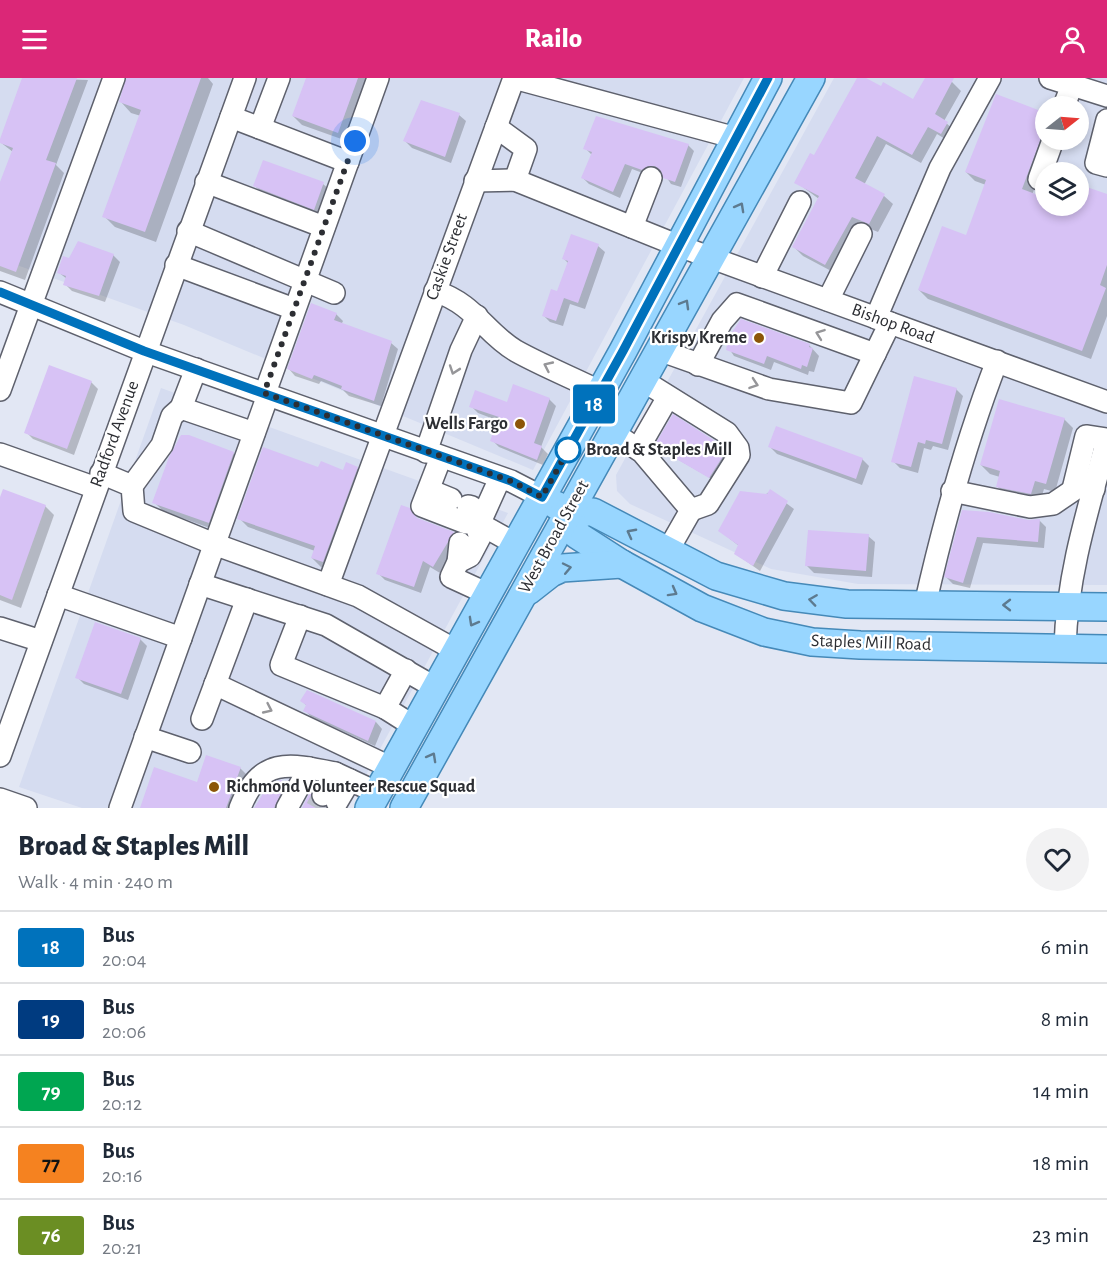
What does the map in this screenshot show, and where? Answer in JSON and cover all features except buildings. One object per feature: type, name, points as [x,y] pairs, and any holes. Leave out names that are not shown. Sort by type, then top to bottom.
[{"type":"main road","name":"West Broad Street","points":[[374,800],[601,392],[768,78]]},
{"type":"main road","name":"West Broad Street","points":[[404,808],[811,78]]},
{"type":"main road","points":[[542,497],[568,512],[593,512],[716,576],[784,596],[847,604],[1107,607]]},
{"type":"main road","name":"Staples Mill Road","points":[[568,512],[576,535],[622,564],[722,617],[785,637],[860,645],[1107,649]]},
{"type":"main road","points":[[520,598],[551,573],[562,568],[622,564]]},
{"type":"street","points":[[0,390],[114,78]]},
{"type":"street","name":"Radford Avenue","points":[[0,756],[144,351],[245,78]]},
{"type":"street","points":[[260,128],[279,78]]},
{"type":"street","points":[[120,808],[254,432],[304,280],[378,78]]},
{"type":"street","points":[[514,78],[736,138]]},
{"type":"street","name":"Caskie Street","points":[[328,585],[514,78]]},
{"type":"street","points":[[782,130],[794,78]]},
{"type":"street","points":[[659,350],[770,389],[851,403],[874,354],[883,320],[940,168],[990,78]]},
{"type":"street","points":[[1050,78],[1107,96]]},
{"type":"street","points":[[1068,96],[1072,85]]},
{"type":"street","points":[[231,117],[348,162]]},
{"type":"street","points":[[1107,120],[1096,163],[1107,166]]},
{"type":"street","points":[[475,181],[514,180],[526,149],[496,127]]},
{"type":"street","points":[[632,227],[651,178]]},
{"type":"street","name":"Bishop Road","points":[[514,180],[711,258],[1107,402]]},
{"type":"street","points":[[207,182],[324,227]]},
{"type":"street","points":[[762,277],[800,202]]},
{"type":"street","points":[[188,231],[334,293]]},
{"type":"street","points":[[828,300],[861,234]]},
{"type":"street","points":[[176,265],[294,309]]},
{"type":"street","points":[[435,291],[455,298],[515,350],[601,392]]},
{"type":"street","points":[[0,292],[32,303],[144,351],[500,478],[542,497]]},
{"type":"street","points":[[698,364],[722,321],[737,304],[874,354]]},
{"type":"street","points":[[466,526],[466,523],[422,506],[429,490],[434,455],[461,350],[477,316]]},
{"type":"street","points":[[926,605],[952,491],[973,423],[997,362]]},
{"type":"street","points":[[196,369],[181,408],[172,416],[162,445],[132,486],[134,511],[214,544],[358,596],[457,651]]},
{"type":"street","points":[[642,380],[727,433],[738,447],[739,455],[708,504],[691,510],[667,552]]},
{"type":"street","points":[[638,449],[668,397]]},
{"type":"street","points":[[181,408],[254,432]]},
{"type":"street","points":[[612,432],[638,449],[691,510]]},
{"type":"street","points":[[1065,647],[1066,606],[1072,568],[1107,440],[1086,436],[1073,489]]},
{"type":"street","points":[[0,454],[98,480],[132,486]]},
{"type":"street","points":[[488,594],[451,578],[466,526],[500,478]]},
{"type":"street","points":[[952,491],[1030,507],[1053,504],[1073,489],[1094,489]]},
{"type":"street","points":[[429,490],[466,526],[516,544]]},
{"type":"street","points":[[200,584],[326,625],[436,688]]},
{"type":"street","points":[[58,595],[181,638]]},
{"type":"street","points":[[202,720],[247,599]]},
{"type":"street","points":[[300,616],[281,665],[386,708],[415,727]]},
{"type":"street","points":[[0,628],[41,641]]},
{"type":"street","points":[[386,708],[406,670]]},
{"type":"street","points":[[215,684],[392,768]]},
{"type":"street","points":[[146,737],[190,752]]},
{"type":"street","points":[[240,808],[247,790],[263,771],[286,766],[309,768],[343,776],[374,800]]},
{"type":"street","points":[[287,808],[309,768]]},
{"type":"street","points":[[330,799],[343,776]]},
{"type":"street","points":[[0,799],[26,808]]},
{"type":"shaded area","points":[[0,78],[744,78],[533,470],[184,325],[0,259]]},
{"type":"shaded area","points":[[834,78],[1107,78],[1107,585],[858,584],[771,569],[630,504],[617,491],[616,475]]},
{"type":"shaded area","points":[[161,388],[508,513],[348,808],[82,808],[19,787]]},
{"type":"tunnel","points":[[316,808],[323,795]]},
{"type":"bus line","name":"18","points":[[0,292],[32,303],[144,351],[268,394],[381,437],[511,481],[542,497],[623,351],[768,78]]},
{"type":"place","name":"Krispy Kreme","points":[[759,338]]},
{"type":"place","name":"Wells Fargo","points":[[520,424]]},
{"type":"place","name":"Broad & Staples Mill","points":[[568,450]]},
{"type":"place","name":"Richmond Volunteer Rescue Squad","points":[[214,787]]},
{"type":"route","points":[[355,141],[264,393],[381,437],[511,481],[542,497],[568,450]]}]
